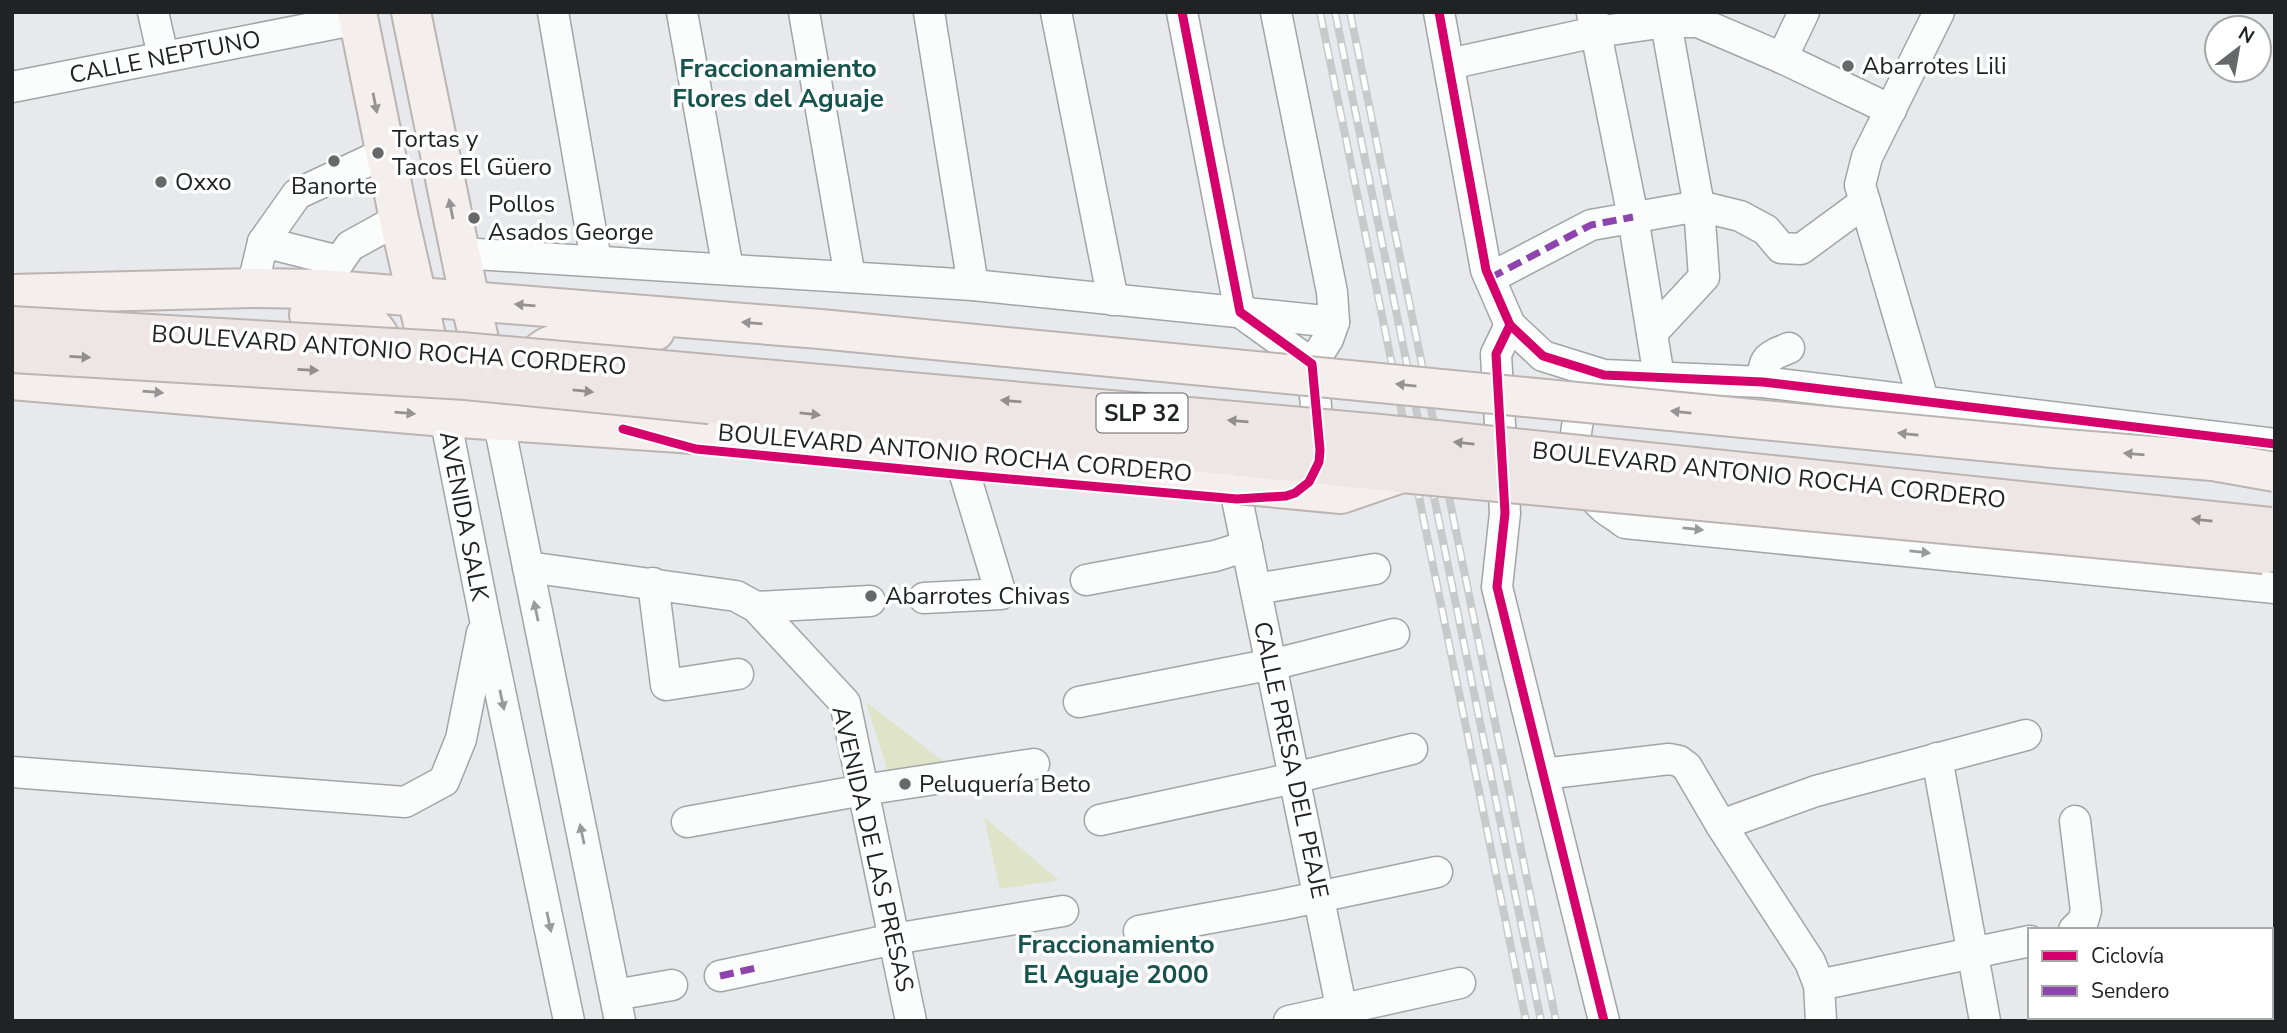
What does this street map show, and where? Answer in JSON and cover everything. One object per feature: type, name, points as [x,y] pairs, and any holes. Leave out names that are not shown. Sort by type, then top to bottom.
[{"type":"highway","name":"BOULEVARD ANTONIO ROCHA CORDERO","points":[[12,326],[462,352],[1353,431],[2270,556]]},
{"type":"highway","name":"BOULEVARD ANTONIO ROCHA CORDERO","points":[[12,353],[466,380],[2270,556]]},
{"type":"main road","name":"AVENIDA SALK","points":[[358,16],[366,57],[375,158],[415,297],[445,417]]},
{"type":"main road","points":[[366,57],[415,28],[470,301],[498,419]]},
{"type":"main road","points":[[31,294],[252,288],[329,275],[415,297],[820,329],[2053,448],[2213,461],[2275,472]]},
{"type":"main road","points":[[31,294],[173,310],[349,317],[370,326],[378,334],[385,355],[384,367],[372,386],[351,396],[271,402]]},
{"type":"main road","points":[[579,425],[534,407],[527,394],[525,379],[530,364],[539,352],[552,344],[565,341],[625,338],[705,320]]},
{"type":"main road","name":"BOULEVARD ANTONIO ROCHA CORDERO","points":[[12,380],[445,417],[623,429]]},
{"type":"main road","points":[[623,429],[1340,494],[1402,473]]},
{"type":"street","points":[[153,12],[163,56]]},
{"type":"street","points":[[553,12],[596,260]]},
{"type":"street","points":[[682,12],[729,269]]},
{"type":"street","points":[[804,12],[850,277]]},
{"type":"street","points":[[929,12],[973,285]]},
{"type":"street","points":[[1056,12],[1113,300]]},
{"type":"street","points":[[1182,12],[1240,312],[1312,364],[1328,340],[1334,322],[1332,292],[1276,12]]},
{"type":"street","points":[[1439,12],[1486,270],[1510,325],[1543,356],[1604,375],[1763,382],[2275,444]]},
{"type":"street","points":[[1782,58],[1804,12]]},
{"type":"street","points":[[1924,402],[1860,185],[1867,157],[1939,12]]},
{"type":"street","name":"CALLE NEPTUNO","points":[[12,87],[358,16]]},
{"type":"street","points":[[1449,64],[1594,22],[1665,17],[1698,23],[1782,58],[1891,110]]},
{"type":"street","points":[[1652,333],[1704,276],[1699,206],[1665,17]]},
{"type":"street","points":[[1594,22],[1633,217],[1659,377]]},
{"type":"street","points":[[252,288],[263,242],[298,194],[375,158]]},
{"type":"street","points":[[1490,278],[1591,225],[1699,206],[1740,216],[1766,230],[1781,247],[1801,249],[1865,202]]},
{"type":"street","points":[[263,242],[329,275],[349,246],[392,223]]},
{"type":"street","points":[[460,253],[973,285],[1334,322]]},
{"type":"street","points":[[1510,325],[1496,354],[1505,513],[1497,587],[1604,1021]]},
{"type":"street","points":[[1763,382],[1763,366],[1768,358],[1789,348]]},
{"type":"street","name":"BOULEVARD ANTONIO ROCHA CORDERO","points":[[623,429],[696,449],[1237,499],[1286,496],[1303,489],[1319,462],[1312,364]]},
{"type":"street","points":[[1604,375],[1586,398],[1576,425],[1576,454],[1584,482],[1602,506],[1625,523],[2270,556]]},
{"type":"street","name":"AVENIDA SALK","points":[[445,417],[569,1021]]},
{"type":"street","points":[[498,419],[617,1008],[672,985]]},
{"type":"street","points":[[924,598],[1001,594],[965,475]]},
{"type":"street","name":"CALLE PRESA DEL PEAJE","points":[[1237,499],[1343,1015]]},
{"type":"street","points":[[1086,580],[1215,556],[1247,546]]},
{"type":"street","name":"AVENIDA DE LAS PRESAS","points":[[527,567],[736,596],[756,607],[845,702],[911,1021]]},
{"type":"street","points":[[1256,589],[1376,569]]},
{"type":"street","points":[[653,583],[666,685],[738,674]]},
{"type":"street","points":[[756,607],[870,601]]},
{"type":"street","points":[[12,772],[405,802],[444,781],[461,739],[485,620]]},
{"type":"street","points":[[1079,702],[1271,665],[1394,634]]},
{"type":"street","points":[[1721,825],[1815,791],[2026,735]]},
{"type":"street","points":[[1100,820],[1294,778],[1412,748]]},
{"type":"street","points":[[1937,758],[1985,1021]]},
{"type":"street","points":[[1543,774],[1669,759],[1679,761],[1687,767],[1721,825],[1810,962],[1819,985],[1821,1021]]},
{"type":"street","points":[[687,822],[863,790],[1034,764]]},
{"type":"street","points":[[2075,821],[2085,911],[2082,921],[2076,928]]},
{"type":"street","points":[[1139,931],[1437,872]]},
{"type":"street","points":[[720,976],[894,939],[1063,911]]},
{"type":"street","points":[[1819,985],[2028,941]]},
{"type":"street","points":[[1289,1021],[1343,1015],[1460,984]]},
{"type":"green space","points":[[866,702],[948,765],[891,781]]},
{"type":"green space","points":[[984,817],[1059,880],[1000,889]]},
{"type":"railway","points":[[1320,12],[1526,1021]]},
{"type":"railway","points":[[1335,12],[1541,1021]]},
{"type":"railway","points":[[1350,12],[1556,1021]]},
{"type":"marked path","points":[[1490,278],[1591,225],[1633,217]]},
{"type":"marked path","points":[[720,976],[756,968]]},
{"type":"cycle path","points":[[623,429],[696,449],[965,475],[1237,499],[1295,493],[1309,482],[1319,462],[1312,364],[1240,312],[1182,12]]},
{"type":"cycle path","points":[[1439,12],[1486,270],[1510,325],[1543,356],[1604,375],[1763,382],[2275,444]]},
{"type":"cycle path","points":[[1510,325],[1496,354],[1505,513],[1497,587],[1604,1021]]},
{"type":"place","name":"Abarrotes Lili","points":[[1848,66]]},
{"type":"place","name":"Tortas y Tacos El Güero","points":[[378,153]]},
{"type":"place","name":"Banorte","points":[[334,161]]},
{"type":"place","name":"Oxxo","points":[[161,182]]},
{"type":"place","name":"Pollos Asados George","points":[[474,218]]},
{"type":"place","name":"Abarrotes Chivas","points":[[871,596]]},
{"type":"place","name":"Peluquería Beto","points":[[905,784]]},
{"type":"district","name":"Fraccionamiento Flores del Aguaje","points":[[778,83]]},
{"type":"district","name":"Fraccionamiento El Aguaje 2000","points":[[1116,959]]}]
